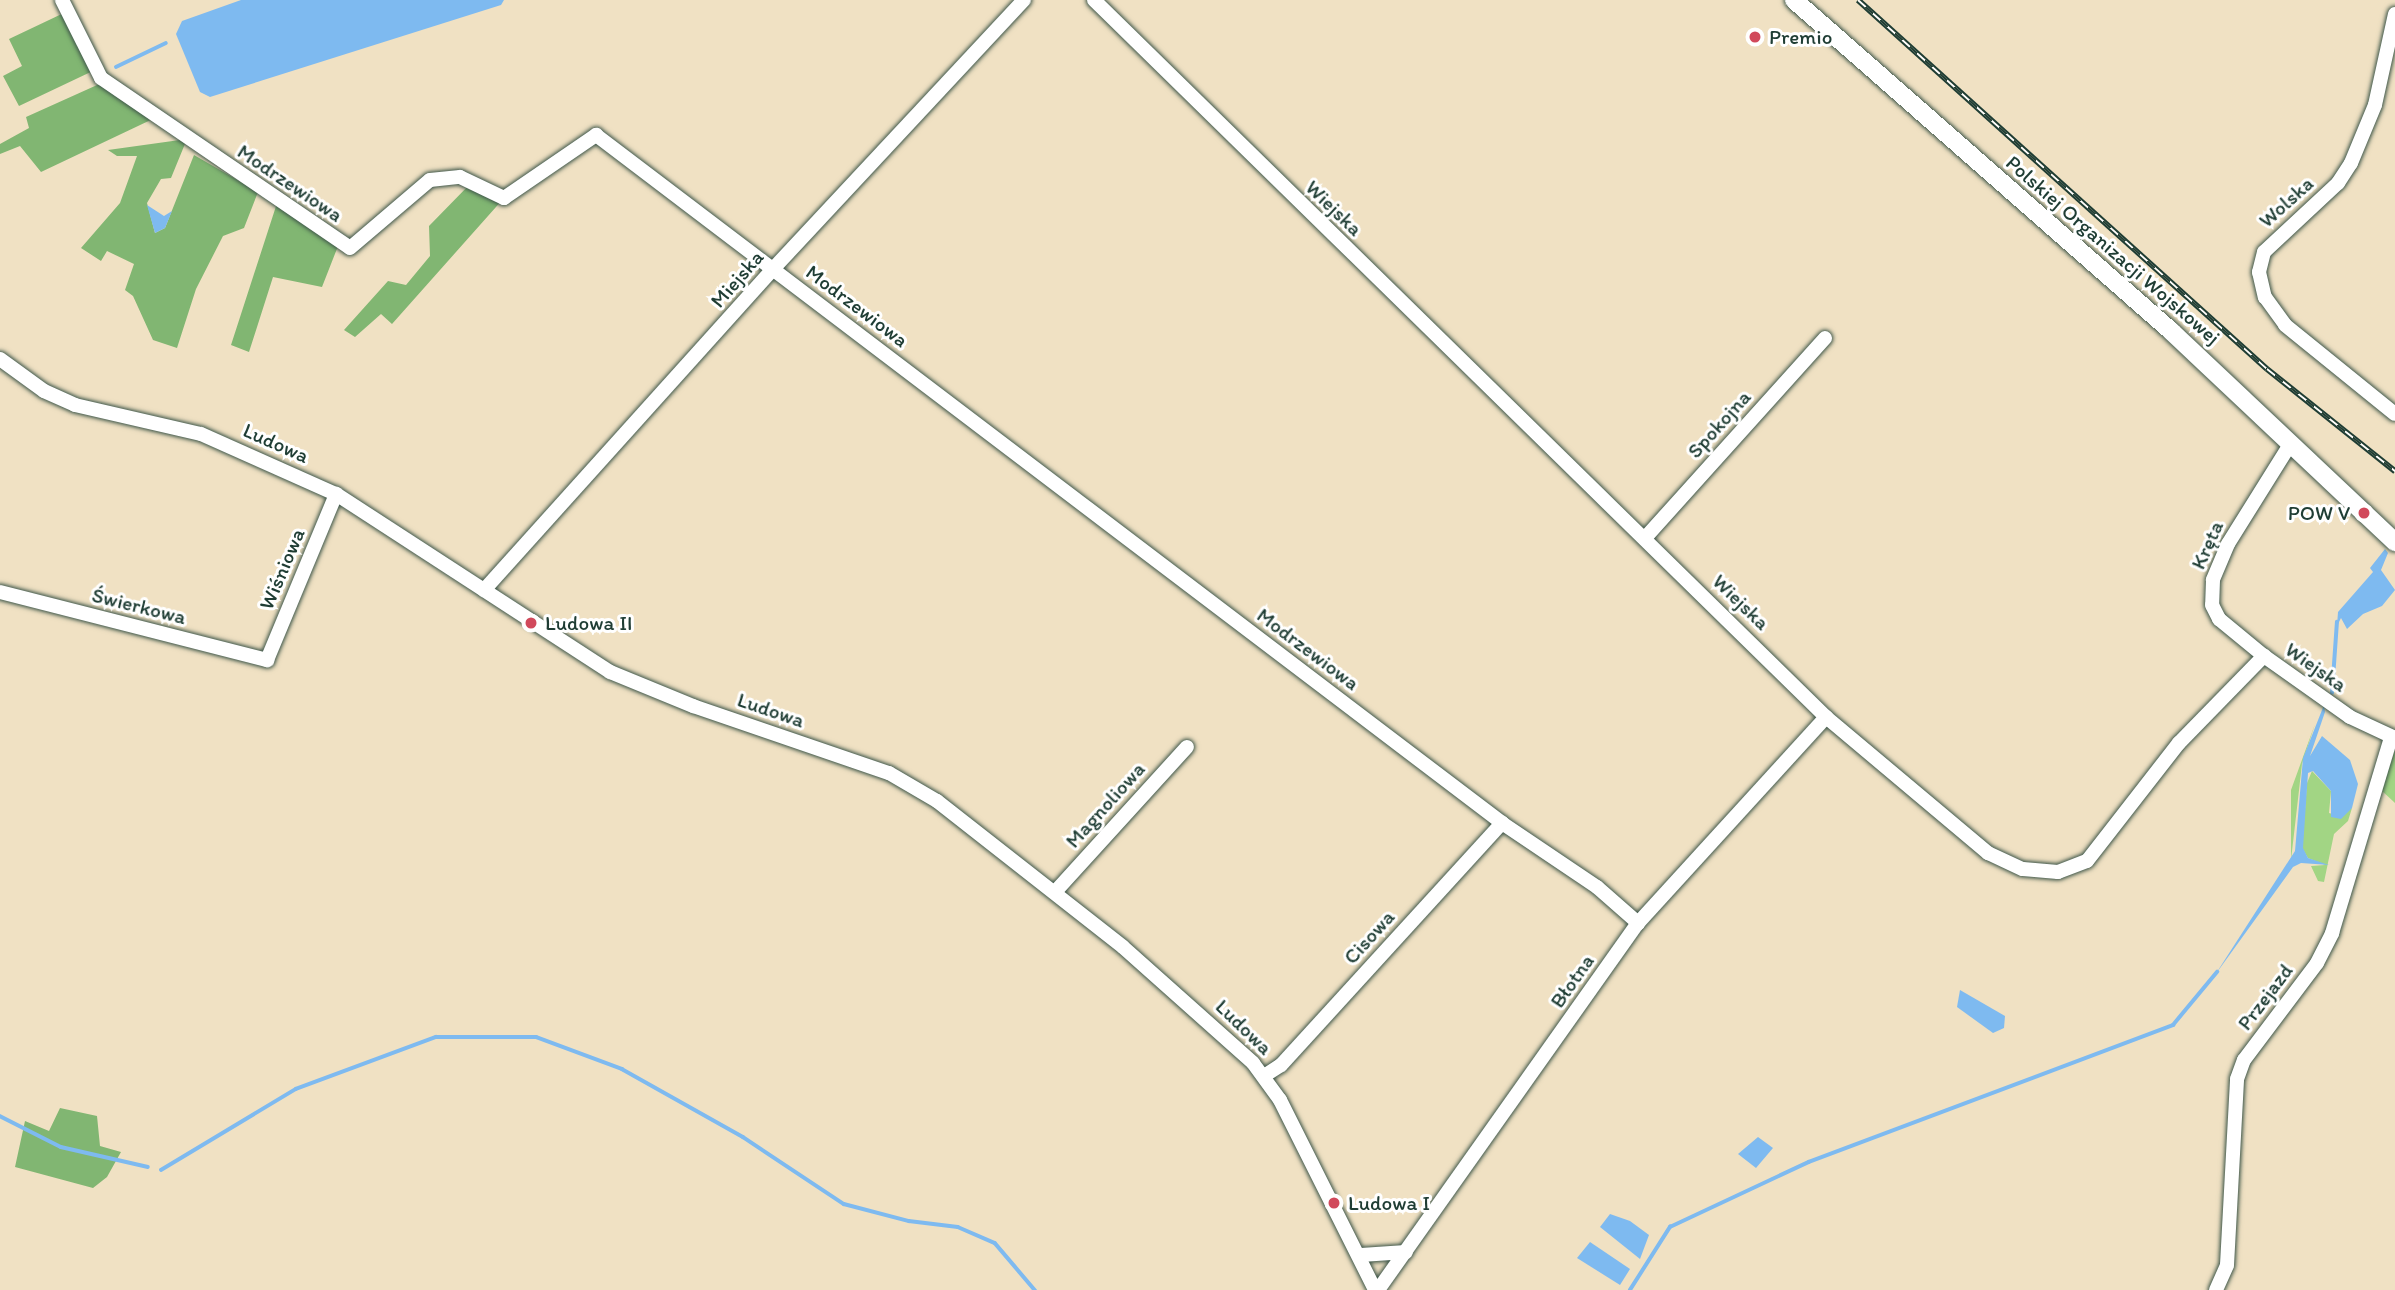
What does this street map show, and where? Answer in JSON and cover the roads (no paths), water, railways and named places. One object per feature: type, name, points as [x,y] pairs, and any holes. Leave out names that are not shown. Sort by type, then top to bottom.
[{"type":"main road","name":"Polskiej Organizacji Wojskowej","points":[[1794,0],[2180,339],[2395,542]]},
{"type":"street","name":"Modrzewiowa","points":[[62,0],[102,78],[350,248],[430,180],[460,177],[504,198],[596,135],[1502,823],[1597,887],[1638,923]]},
{"type":"street","name":"Miejska","points":[[484,590],[773,269],[1024,0]]},
{"type":"street","name":"Wiejska","points":[[1094,0],[1826,717],[1988,853],[2022,869],[2058,872],[2087,862],[2179,743],[2264,656],[2350,717],[2393,738]]},
{"type":"street","name":"Wolska","points":[[2395,14],[2375,106],[2351,163],[2338,183],[2264,251],[2259,272],[2265,298],[2285,325],[2395,414]]},
{"type":"street","name":"Spokojna","points":[[1645,538],[1825,338]]},
{"type":"street","name":"Ludowa","points":[[0,359],[44,391],[75,405],[201,434],[336,494],[575,651],[628,680],[914,786],[1055,892],[1223,1033],[1264,1076],[1362,1255],[1377,1290]]},
{"type":"street","name":"Kręta","points":[[2264,656],[2219,619],[2211,592],[2228,544],[2291,443]]},
{"type":"street","name":"Wiśniowa","points":[[267,660],[336,494]]},
{"type":"street","name":"Świerkowa","points":[[0,592],[267,660]]},
{"type":"street","name":"Błotna","points":[[1377,1290],[1638,923],[1826,717]]},
{"type":"street","name":"Przejazd","points":[[2216,1290],[2227,1265],[2237,1079],[2244,1060],[2317,963],[2332,933],[2393,738]]},
{"type":"street","name":"Magnoliowa","points":[[1055,892],[1187,747]]},
{"type":"street","name":"Cisowa","points":[[1264,1076],[1281,1065],[1502,823]]},
{"type":"street","points":[[1362,1255],[1406,1252]]},
{"type":"water","points":[[241,0],[504,0],[501,5],[210,97],[200,92],[176,34],[182,21]]},
{"type":"water","points":[[147,205],[164,216],[172,211],[165,228],[155,233]]},
{"type":"water","points":[[2385,549],[2388,553],[2381,570],[2395,590],[2382,606],[2363,614],[2347,629],[2341,618],[2337,626],[2338,612],[2373,572],[2370,568]]},
{"type":"water","points":[[2324,705],[2325,712],[2310,756],[2322,736],[2350,760],[2358,784],[2352,808],[2341,819],[2331,817],[2331,791],[2313,771],[2308,773],[2303,848],[2308,858],[2329,865],[2301,863],[2293,867],[2215,975],[2295,851],[2303,758]]},
{"type":"water","points":[[1960,990],[2005,1016],[2004,1028],[1993,1033],[1957,1007]]},
{"type":"water","points":[[1758,1137],[1773,1148],[1756,1168],[1738,1154]]},
{"type":"water","points":[[1610,1214],[1630,1221],[1649,1235],[1640,1259],[1600,1227]]},
{"type":"water","points":[[1590,1242],[1630,1269],[1620,1285],[1577,1258]]},
{"type":"waterway","points":[[116,67],[166,43]]},
{"type":"waterway","points":[[2332,693],[2337,622]]},
{"type":"waterway","points":[[1630,1290],[1670,1227],[1809,1162],[2173,1025],[2217,972]]},
{"type":"waterway","points":[[161,1170],[296,1089],[436,1037],[536,1037],[622,1069],[743,1137],[844,1204],[909,1221],[958,1227],[995,1243],[1035,1290]]},
{"type":"waterway","points":[[0,1116],[61,1147],[148,1167]]},
{"type":"railway","points":[[1858,0],[2267,369],[2395,471]]},
{"type":"place","name":"Premio","points":[[1755,37]]},
{"type":"place","name":"POW V","points":[[2364,513]]},
{"type":"place","name":"Ludowa II","points":[[531,623]]},
{"type":"place","name":"Ludowa I","points":[[1334,1203]]}]
